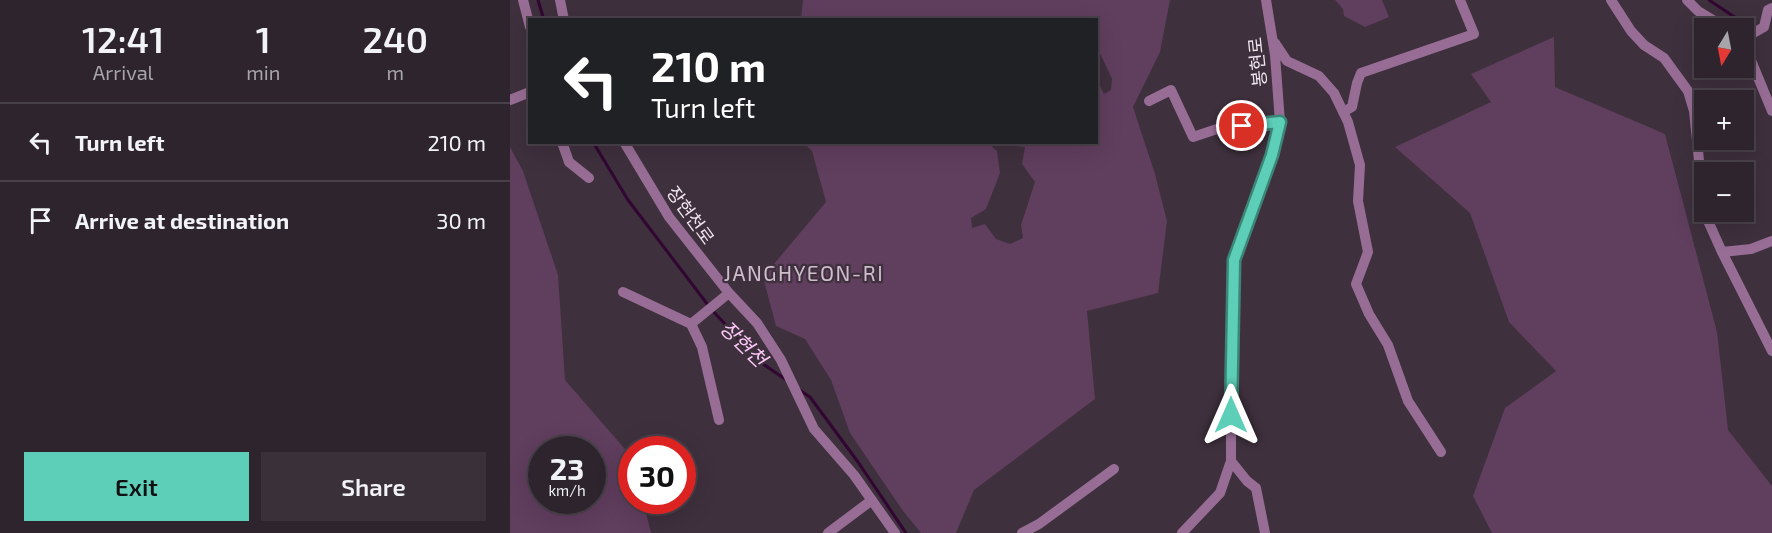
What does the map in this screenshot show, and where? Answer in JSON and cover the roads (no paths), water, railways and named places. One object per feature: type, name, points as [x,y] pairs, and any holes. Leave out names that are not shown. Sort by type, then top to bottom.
[{"type":"street","points":[[523,0],[528,19]]},
{"type":"street","points":[[560,0],[564,18]]},
{"type":"street","name":"봉현로","points":[[1182,533],[1220,493],[1231,461],[1234,260],[1272,155],[1280,122],[1266,0]]},
{"type":"street","points":[[1343,112],[1352,107],[1361,73],[1474,34],[1460,0]]},
{"type":"street","points":[[1611,0],[1631,31],[1644,45],[1664,58],[1688,91],[1694,111],[1699,162]]},
{"type":"street","points":[[1687,0],[1710,18]]},
{"type":"street","points":[[1754,33],[1764,27],[1768,10],[1772,8]]},
{"type":"street","points":[[1271,38],[1287,61],[1319,76],[1334,93],[1343,112],[1359,165],[1358,201],[1368,252],[1356,284],[1369,314],[1388,345],[1408,401],[1441,452]]},
{"type":"street","points":[[1754,67],[1772,111]]},
{"type":"street","points":[[1149,101],[1171,90],[1193,137],[1223,128],[1280,122]]},
{"type":"street","points":[[510,100],[528,93]]},
{"type":"street","points":[[563,144],[568,162],[589,178]]},
{"type":"street","name":"장현천로","points":[[625,144],[669,217],[729,293],[757,323],[781,360],[814,429],[854,475],[895,533]]},
{"type":"street","points":[[1709,222],[1772,351]]},
{"type":"street","points":[[1722,252],[1751,249],[1772,241]]},
{"type":"street","points":[[623,292],[691,324],[702,347],[719,420]]},
{"type":"street","points":[[691,324],[729,293]]},
{"type":"street","points":[[1231,461],[1247,481],[1256,488],[1265,533]]},
{"type":"street","points":[[1022,533],[1039,524],[1114,469]]},
{"type":"street","points":[[828,533],[872,500]]},
{"type":"waterway","name":"장현천","points":[[538,0],[543,18]]},
{"type":"waterway","points":[[1709,0],[1736,18]]},
{"type":"waterway","name":"장현천","points":[[594,144],[628,200],[708,305]]},
{"type":"waterway","name":"장현천","points":[[712,310],[760,362],[785,379]]},
{"type":"waterway","name":"장현천","points":[[798,389],[810,397],[906,533]]},
{"type":"district","name":"JANGHYEON-RI","points":[[804,272]]}]
